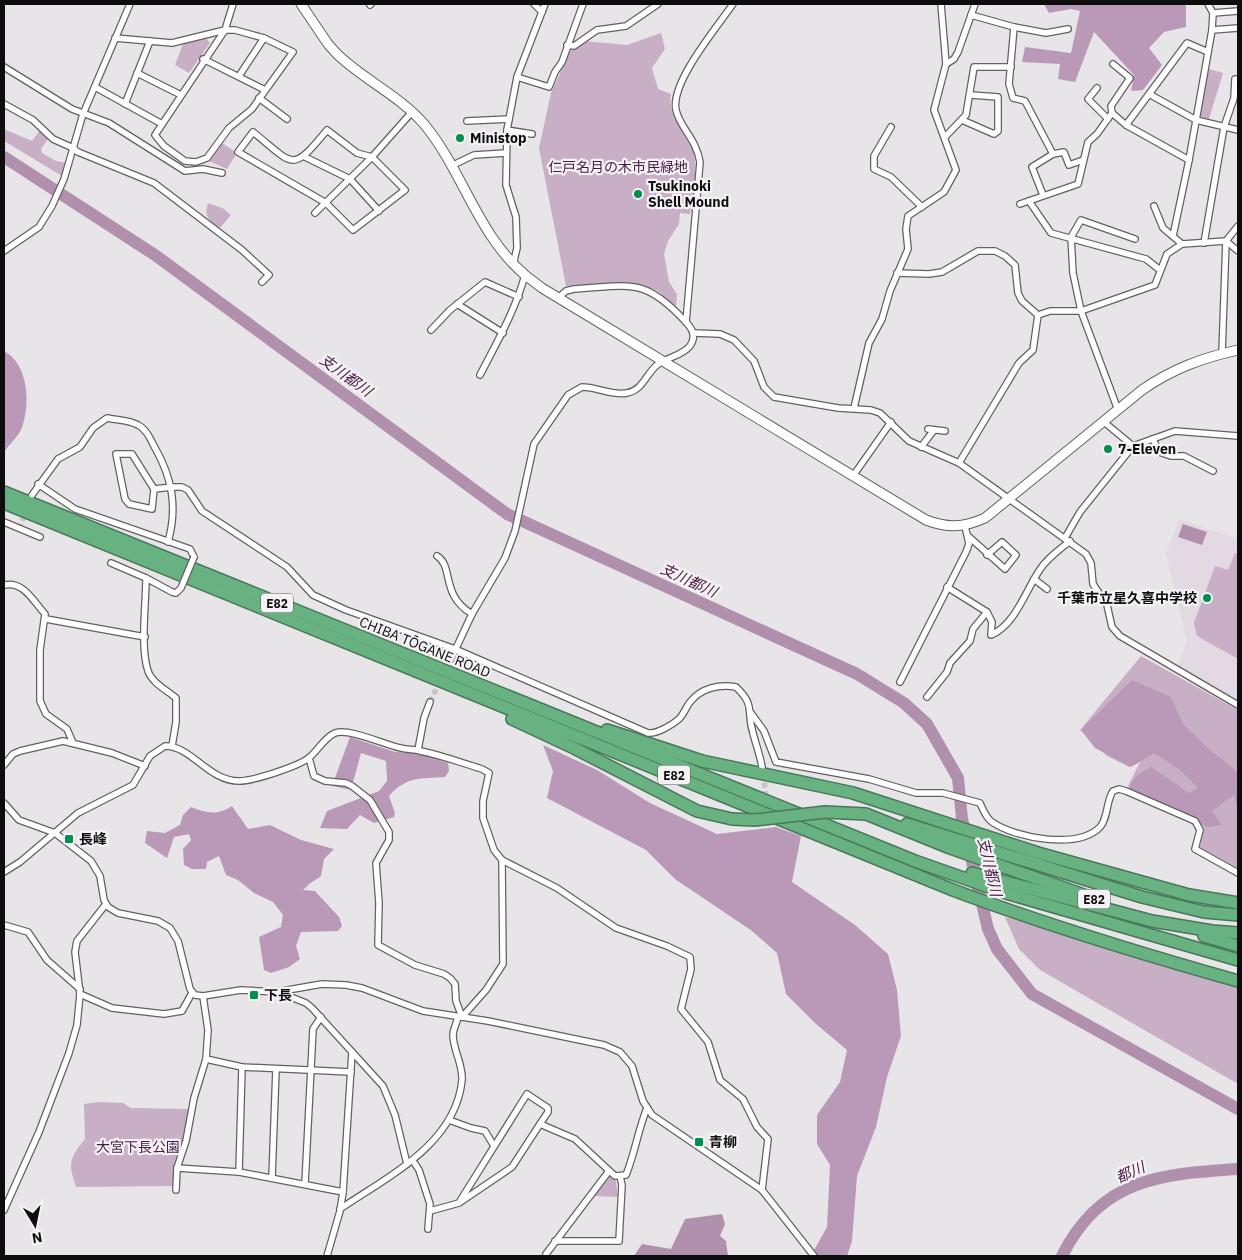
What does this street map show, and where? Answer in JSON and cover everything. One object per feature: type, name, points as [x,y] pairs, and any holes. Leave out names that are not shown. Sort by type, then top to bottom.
[{"type":"highway","name":"CHIBA TŌGANE ROAD","points":[[4,492],[551,713],[664,761],[835,829],[853,832],[949,870]]},
{"type":"highway","name":"CHIBA TŌGANE ROAD","points":[[4,503],[394,663]]},
{"type":"highway","name":"E82","points":[[394,663],[431,684],[574,748],[697,811],[732,819],[755,820],[825,812],[866,814],[968,855],[1200,935],[1238,946]]},
{"type":"highway","name":"E82","points":[[394,663],[953,890],[1128,950],[1238,982]]},
{"type":"highway","points":[[551,713],[585,722],[702,761],[853,793],[938,819],[1003,842],[1190,895],[1238,902]]},
{"type":"highway","points":[[866,814],[928,830],[1142,897],[1204,912],[1238,915]]},
{"type":"highway","name":"E82","points":[[949,870],[1006,893],[1238,960]]},
{"type":"highway","name":"E82","points":[[949,870],[984,877],[1152,921],[1212,931],[1238,933]]},
{"type":"street","points":[[4,251],[39,226],[52,206],[64,179],[83,114],[130,4]]},
{"type":"street","points":[[115,38],[182,41],[225,30],[235,30],[264,38],[293,52],[252,109],[229,128],[207,158],[196,162],[185,161],[164,146],[155,135],[225,30],[232,4]]},
{"type":"street","points":[[301,4],[328,44],[338,54],[412,112],[425,125],[451,166],[491,239],[513,265],[525,275],[926,520],[947,526],[965,526],[984,518],[1118,410],[1166,374],[1195,360],[1238,350]]},
{"type":"street","points":[[534,4],[542,12]]},
{"type":"street","points":[[513,265],[517,248],[516,225],[507,193],[507,130],[517,78],[545,4]]},
{"type":"street","points":[[517,78],[549,88],[583,4]]},
{"type":"street","points":[[567,45],[574,46],[597,30],[626,26],[658,4]]},
{"type":"street","points":[[686,322],[700,162],[695,142],[678,116],[675,96],[682,79],[733,4]]},
{"type":"street","points":[[854,408],[869,343],[882,319],[897,273],[908,249],[906,229],[908,216],[944,192],[956,170],[946,137],[934,110],[946,64],[941,4]]},
{"type":"street","points":[[946,64],[954,59],[958,52],[975,4]]},
{"type":"street","points":[[1173,236],[1189,160],[1212,30],[1213,13],[1208,4]]},
{"type":"street","points":[[1213,13],[1238,11]]},
{"type":"street","points":[[971,15],[1014,27],[1046,33],[1068,29]]},
{"type":"street","points":[[1014,27],[1009,84],[1013,98],[1025,101],[1053,154]]},
{"type":"street","points":[[1212,30],[1238,28]]},
{"type":"street","points":[[239,76],[264,38]]},
{"type":"street","points":[[125,104],[150,40]]},
{"type":"street","points":[[1126,125],[1187,43],[1208,52]]},
{"type":"street","points":[[204,59],[265,90]]},
{"type":"street","points":[[1113,64],[1130,78],[1111,106],[1112,113],[1126,125],[1189,160]]},
{"type":"street","points":[[946,137],[966,116],[971,95],[974,66],[1010,67]]},
{"type":"street","points":[[4,67],[83,114],[109,123],[185,171],[208,169],[222,173]]},
{"type":"street","points":[[137,73],[181,95]]},
{"type":"street","points":[[1204,242],[1224,127],[1234,98],[1235,79]]},
{"type":"street","points":[[95,88],[162,124]]},
{"type":"street","points":[[1097,88],[1088,99],[1108,119]]},
{"type":"street","points":[[1149,94],[1196,120],[1238,130]]},
{"type":"street","points":[[962,120],[994,134],[998,131],[998,97],[971,95]]},
{"type":"street","points":[[260,98],[287,120]]},
{"type":"street","points":[[4,104],[33,120],[52,139],[78,152],[154,183],[254,261],[269,275],[262,282]]},
{"type":"street","points":[[315,213],[372,157],[412,112]]},
{"type":"street","points":[[1020,204],[1078,184],[1088,142],[1097,134],[1112,113]]},
{"type":"street","points":[[467,121],[509,118]]},
{"type":"street","points":[[891,127],[874,156],[874,169],[891,178],[922,207]]},
{"type":"street","points":[[327,130],[357,153],[372,157],[405,190],[353,230],[326,203],[238,152],[253,132],[286,159],[295,161],[305,157],[327,130]]},
{"type":"street","points":[[507,130],[532,134]]},
{"type":"street","points":[[1043,195],[1032,167],[1053,154],[1064,152],[1070,165],[1083,160]]},
{"type":"street","points":[[451,166],[474,155],[506,153]]},
{"type":"street","points":[[305,157],[350,179],[379,211]]},
{"type":"street","points":[[1029,201],[1051,232],[1146,259],[1160,270]]},
{"type":"street","points":[[1154,206],[1163,228],[1182,244]]},
{"type":"street","points":[[1118,410],[1081,311],[1073,274],[1071,237],[1081,220],[1135,239]]},
{"type":"street","points":[[1222,353],[1226,241],[1238,226]]},
{"type":"street","points":[[1038,315],[1050,311],[1081,311],[1155,285],[1167,254],[1182,244],[1226,241],[1238,251]]},
{"type":"street","points":[[897,273],[929,274],[942,272],[978,251],[995,251],[1005,256],[1015,265],[1018,292],[1022,300],[1038,315]]},
{"type":"street","points":[[480,374],[503,333],[519,297],[525,275]]},
{"type":"street","points":[[431,330],[457,304],[485,282],[519,297]]},
{"type":"street","points":[[451,659],[472,614],[505,558],[515,531],[534,444],[568,395],[582,387],[620,394],[637,390],[656,366],[689,347],[694,340],[694,333],[686,322],[660,297],[638,287],[574,289],[566,291],[559,297]]},
{"type":"street","points":[[457,304],[503,333]]},
{"type":"street","points":[[959,463],[1019,364],[1033,350],[1038,315]]},
{"type":"street","points":[[694,333],[720,334],[734,340],[754,361],[764,388],[774,397],[880,413],[909,441],[959,463],[1067,539],[1089,559],[1093,584],[1107,605],[1116,633],[1238,706]]},
{"type":"street","points":[[32,495],[38,484],[58,459],[80,447],[93,428],[107,418],[137,424],[148,434],[167,470],[172,486],[173,519],[168,542]]},
{"type":"street","points":[[853,476],[874,443],[891,422]]},
{"type":"street","points":[[1104,422],[1133,446]]},
{"type":"street","points":[[921,447],[931,429],[945,431]]},
{"type":"street","points":[[948,587],[987,612],[992,622],[991,636],[1001,631],[1027,594],[1034,579],[1067,539],[1080,512],[1133,446],[1169,432],[1182,430],[1238,436]]},
{"type":"street","points":[[1153,439],[1159,452],[1171,456],[1184,456],[1213,471]]},
{"type":"street","points":[[116,454],[132,454],[154,489],[152,509],[129,504],[125,499],[116,454]]},
{"type":"street","points":[[38,484],[75,508],[190,549],[194,557],[181,588],[176,593],[110,563]]},
{"type":"street","points":[[154,489],[172,486],[188,490],[202,511],[280,562],[313,595],[346,610],[455,649],[648,733],[655,733],[680,718],[697,695],[718,685],[736,687],[748,700],[751,725],[762,767]]},
{"type":"street","points":[[4,522],[40,538]]},
{"type":"street","points":[[900,682],[966,552],[968,536],[965,526]]},
{"type":"street","points":[[968,536],[987,555],[1004,570],[1016,555],[1002,542],[987,555]]},
{"type":"street","points":[[437,556],[444,562],[447,582],[454,600],[472,614]]},
{"type":"street","points":[[146,578],[145,637],[148,672],[154,680],[176,698],[176,722],[172,746]]},
{"type":"street","points":[[1034,579],[1047,589]]},
{"type":"street","points":[[4,585],[18,585],[23,588],[45,614],[46,619],[40,650],[40,701],[46,714],[67,728],[73,743]]},
{"type":"street","points":[[927,697],[947,672],[950,663],[970,641],[973,629],[987,612]]},
{"type":"street","points":[[46,619],[145,637]]},
{"type":"street","points":[[418,750],[424,718],[430,702]]},
{"type":"street","points":[[751,713],[764,731],[776,762],[869,779],[916,793],[943,793],[980,802],[986,815],[997,824],[1036,838],[1069,839],[1100,827],[1111,795],[1116,790],[1123,790],[1195,821],[1200,830],[1195,849],[1238,873]]},
{"type":"street","points":[[4,872],[20,862],[78,813],[94,803],[107,799],[133,785],[154,752],[165,746],[172,746],[226,780],[252,780],[309,758],[333,734],[343,732],[403,749],[418,750],[482,769],[489,773],[483,801],[483,818],[494,850],[502,860],[557,888],[616,928],[667,946],[690,958],[691,969],[681,1009],[708,1042],[720,1080],[743,1099],[758,1127],[768,1139],[762,1190]]},
{"type":"street","points":[[4,764],[13,754],[54,742],[73,743],[145,766]]},
{"type":"street","points":[[309,758],[314,776],[325,781],[346,783],[370,800],[389,832],[389,840],[376,863],[379,903],[378,945],[415,965],[444,974],[450,978],[455,984],[460,1017]]},
{"type":"street","points":[[4,803],[19,820],[55,833],[91,861],[100,876],[106,904],[118,913],[158,922],[170,928],[178,941],[192,993],[182,1011],[164,1014],[112,1008],[80,992],[47,960],[28,932],[4,925]]},
{"type":"street","points":[[340,1209],[410,1162],[449,1120],[454,1110],[462,1078],[453,1034],[460,1017],[486,990],[503,964],[502,860]]},
{"type":"street","points":[[4,1210],[39,1132],[69,1054],[77,1025],[80,992],[75,952],[77,941],[106,904]]},
{"type":"street","points":[[192,993],[203,996],[241,990],[276,992],[322,984],[346,985],[362,988],[409,1007],[613,1048],[632,1066],[647,1108],[664,1125],[762,1190],[814,1256]]},
{"type":"street","points":[[276,992],[306,1003],[376,1077],[388,1094],[410,1162],[419,1170],[430,1212],[428,1229]]},
{"type":"street","points":[[176,1190],[177,1168],[186,1141],[194,1098],[206,1059],[208,1030],[203,996]]},
{"type":"street","points":[[305,1184],[312,1029],[321,1018]]},
{"type":"street","points":[[327,1256],[343,1192],[352,1052]]},
{"type":"street","points":[[206,1059],[242,1067],[351,1072]]},
{"type":"street","points":[[239,1172],[242,1067]]},
{"type":"street","points":[[272,1178],[276,1069]]},
{"type":"street","points":[[430,1212],[459,1203],[512,1167],[548,1112],[548,1108],[527,1094],[459,1203]]},
{"type":"street","points":[[540,1124],[575,1138],[615,1176],[620,1176],[626,1175],[632,1161],[647,1108]]},
{"type":"street","points":[[449,1120],[470,1128],[485,1131],[494,1146]]},
{"type":"street","points":[[177,1168],[239,1172],[343,1192]]},
{"type":"street","points":[[546,1254],[610,1171]]},
{"type":"street","points":[[555,1241],[619,1241],[622,1185],[620,1176]]},
{"type":"shaded area","points":[[1044,4],[1186,4],[1186,27],[1164,32],[1149,48],[1162,65],[1143,90],[1131,91],[1134,75],[1094,32],[1075,82],[1058,79],[1060,64],[1022,62],[1025,47],[1071,53],[1080,11],[1071,9],[1049,13]]},
{"type":"shaded area","points":[[4,351],[19,365],[26,386],[27,398],[21,430],[4,452]]},
{"type":"shaded area","name":"千葉市立星久喜中学校","points":[[1179,519],[1238,539],[1238,702],[1178,666],[1187,641],[1166,554]]},
{"type":"shaded area","points":[[1183,524],[1207,532],[1202,545],[1178,537]]},
{"type":"shaded area","points":[[1132,680],[1171,697],[1183,724],[1209,749],[1238,772],[1238,811],[1234,795],[1212,811],[1222,825],[1206,827],[1128,789],[1136,776],[1151,767],[1189,793],[1198,788],[1180,770],[1154,753],[1131,767],[1095,748],[1081,730]]},
{"type":"shaded area","points":[[350,737],[395,752],[417,753],[448,763],[449,771],[445,777],[414,780],[395,790],[389,796],[395,813],[394,817],[374,823],[360,815],[347,829],[320,828],[327,811],[379,791],[387,781],[386,761],[361,753],[351,790],[332,786]]},
{"type":"shaded area","points":[[543,745],[597,770],[650,803],[717,834],[776,827],[801,836],[792,882],[855,925],[888,954],[897,990],[901,1036],[887,1077],[876,1127],[857,1176],[852,1241],[847,1256],[815,1256],[813,1252],[827,1227],[830,1165],[817,1144],[817,1115],[840,1082],[847,1050],[815,1023],[786,994],[777,953],[752,931],[675,879],[646,850],[547,798],[553,771]]},
{"type":"shaded area","points":[[232,806],[248,829],[270,825],[301,840],[334,849],[324,859],[321,876],[303,890],[315,891],[339,917],[342,926],[338,931],[301,932],[296,946],[300,959],[289,967],[271,973],[264,970],[259,937],[281,927],[283,915],[273,902],[254,893],[238,880],[226,875],[219,856],[207,862],[206,869],[192,869],[184,865],[183,849],[191,840],[189,834],[174,837],[167,858],[145,843],[147,831],[165,833],[180,825],[183,815],[191,807],[202,811],[216,812]]},
{"type":"shaded area","points":[[722,1214],[725,1224],[720,1236],[726,1241],[728,1256],[634,1256],[642,1244],[671,1249],[685,1219]]},
{"type":"green space","name":"仁戸名月の木市民緑地","points":[[661,33],[665,49],[652,68],[658,89],[671,94],[672,110],[688,139],[695,162],[690,214],[680,213],[679,224],[668,241],[664,254],[669,282],[677,294],[676,307],[658,291],[640,284],[566,286],[539,148],[551,93],[570,51],[584,41],[627,45]]},
{"type":"green space","points":[[206,38],[210,43],[189,73],[175,65],[183,44]]},
{"type":"green space","points":[[1209,69],[1223,73],[1209,119],[1199,116]]},
{"type":"green space","points":[[4,129],[32,141],[40,130],[48,139],[41,149],[42,153],[56,161],[67,163],[62,176],[4,141]]},
{"type":"green space","points":[[222,143],[237,153],[227,169],[209,161]]},
{"type":"green space","points":[[208,203],[224,209],[231,215],[220,228],[208,218],[206,212]]},
{"type":"green space","points":[[1235,553],[1238,554],[1238,659],[1197,636],[1194,623],[1215,566],[1228,570]]},
{"type":"green space","points":[[1141,656],[1238,710],[1238,868],[1200,847],[1204,828],[1200,820],[1128,786],[1140,762],[1129,767],[1107,756],[1080,730]]},
{"type":"green space","points":[[1005,917],[1238,987],[1238,1084],[1040,970],[1019,949]]},
{"type":"green space","name":"大宮下長公園","points":[[99,1102],[123,1103],[131,1108],[190,1109],[185,1138],[174,1164],[173,1186],[76,1187],[71,1167],[73,1157],[85,1139],[84,1104]]},
{"type":"green space","points":[[607,1177],[613,1177],[616,1181],[618,1197],[593,1196]]},
{"type":"waterway","name":"支川都川","points":[[4,157],[155,255],[507,514],[857,674],[904,703],[927,724],[958,778],[962,819],[988,929],[997,949],[1032,994],[1238,1109]]},
{"type":"waterway","name":"都川","points":[[1062,1256],[1078,1230],[1095,1210],[1115,1196],[1136,1185],[1159,1178],[1184,1174],[1238,1169]]},
{"type":"tunnel","points":[[19,529],[26,511]]},
{"type":"tunnel","points":[[430,702],[440,681]]},
{"type":"tunnel","points":[[763,774],[767,802]]},
{"type":"place","name":"Ministop","points":[[460,138]]},
{"type":"place","name":"Tsukinoki Shell Mound","points":[[638,194]]},
{"type":"place","name":"7-Eleven","points":[[1108,449]]},
{"type":"place","name":"千葉市立星久喜中学校","points":[[1207,598]]},
{"type":"place","name":"長峰","points":[[69,839]]},
{"type":"place","name":"下長","points":[[254,995]]},
{"type":"place","name":"青柳","points":[[699,1142]]}]
